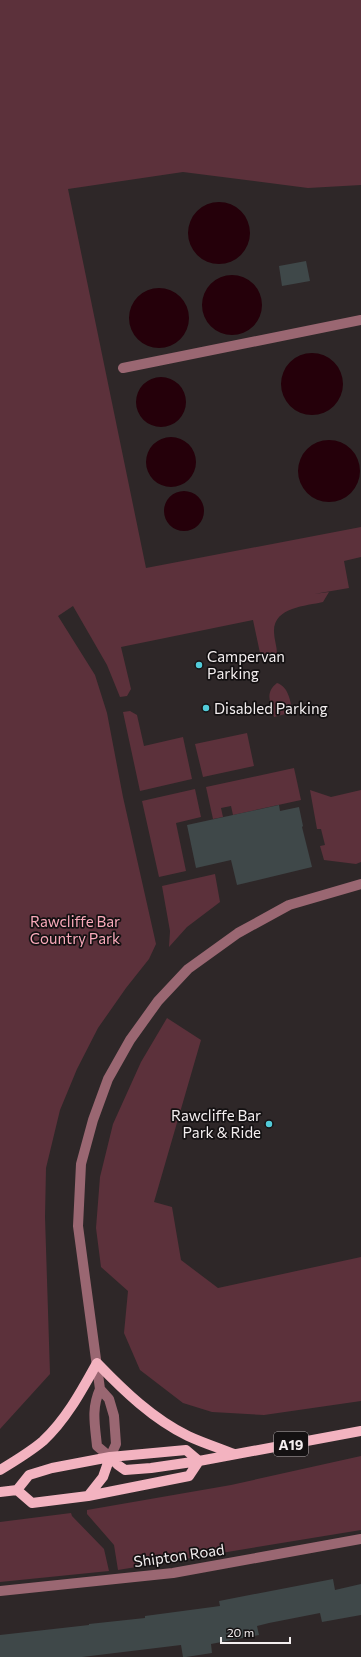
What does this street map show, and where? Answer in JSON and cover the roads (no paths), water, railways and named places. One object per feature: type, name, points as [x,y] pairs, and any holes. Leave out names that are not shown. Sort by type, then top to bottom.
[{"type":"main road","points":[[0,1470],[21,1458],[43,1440],[56,1426],[78,1397],[97,1363],[119,1385],[157,1417],[188,1436],[234,1454]]},
{"type":"main road","name":"A19","points":[[199,1461],[361,1431]]},
{"type":"main road","points":[[0,1492],[17,1490],[29,1475],[65,1465],[110,1457],[186,1450],[199,1461]]},
{"type":"main road","points":[[110,1457],[125,1470],[199,1461]]},
{"type":"main road","points":[[88,1496],[103,1477],[110,1457]]},
{"type":"main road","points":[[17,1490],[32,1503],[88,1496],[189,1476],[199,1461]]},
{"type":"street","points":[[123,368],[361,320]]},
{"type":"street","points":[[100,1389],[109,1399],[114,1416],[116,1444],[110,1457],[97,1446],[95,1402],[100,1389],[78,1226],[81,1164],[93,1120],[108,1079],[130,1040],[158,1001],[188,969],[238,933],[289,905],[361,884]]},
{"type":"street","name":"Shipton Road","points":[[0,1591],[173,1573],[361,1538]]},
{"type":"place","name":"Campervan Parking","points":[[199,665]]},
{"type":"place","name":"Disabled Parking","points":[[206,708]]},
{"type":"place","name":"Rawcliffe Bar Park & Ride","points":[[269,1124]]},
{"type":"park label","name":"Rawcliffe Bar Country Park","points":[[75,930]]}]
